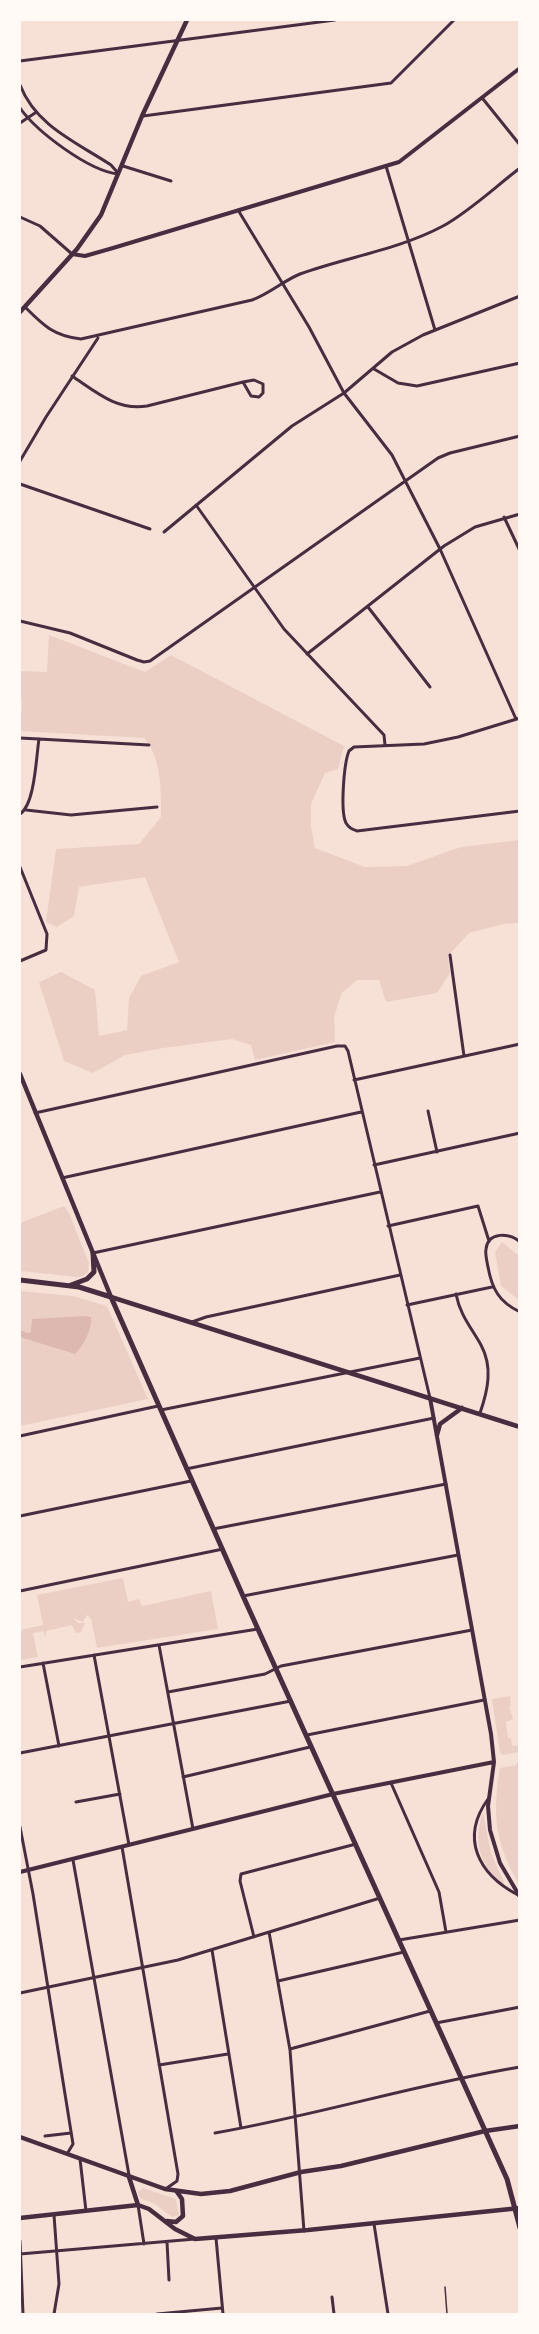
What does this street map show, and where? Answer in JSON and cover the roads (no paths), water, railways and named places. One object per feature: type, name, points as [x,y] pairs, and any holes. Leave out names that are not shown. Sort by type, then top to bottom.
[{"type":"highway","points":[[68,1285],[92,1275],[95,1268],[93,1253]]},
{"type":"highway","points":[[20,1280],[68,1285],[111,1297],[243,1596],[462,2077],[508,2182],[517,2209],[519,2228]]},
{"type":"main road","points":[[20,312],[84,240],[102,215],[142,116],[187,20]]},
{"type":"main road","points":[[20,1074],[111,1297],[519,1427]]},
{"type":"main road","points":[[437,1434],[441,1424],[462,1408]]},
{"type":"main road","points":[[20,2137],[165,2189],[201,2194],[230,2191],[299,2172],[343,2165],[485,2131],[519,2126]]},
{"type":"main road","points":[[129,2177],[139,2204],[175,2229],[195,2239],[304,2231],[517,2209]]},
{"type":"main road","points":[[134,2193],[136,2186],[146,2183]]},
{"type":"main road","points":[[165,2221],[176,2222],[183,2216],[182,2199],[177,2192]]},
{"type":"main road","points":[[20,2218],[139,2204]]},
{"type":"street","points":[[20,61],[335,20]]},
{"type":"street","points":[[142,116],[391,83],[454,20]]},
{"type":"street","points":[[20,217],[40,226],[72,254],[85,256],[386,166],[408,156],[483,99],[519,68]]},
{"type":"street","points":[[20,85],[35,113],[53,129],[111,165],[119,174]]},
{"type":"street","points":[[483,99],[519,145]]},
{"type":"street","points":[[20,108],[27,119],[43,134],[61,146],[108,173],[119,174]]},
{"type":"street","points":[[20,123],[35,113]]},
{"type":"street","points":[[123,166],[171,181]]},
{"type":"street","points":[[386,166],[435,330]]},
{"type":"street","points":[[24,306],[39,321],[59,335],[81,339],[99,337],[252,300],[301,274],[408,240],[450,222],[519,168]]},
{"type":"street","points":[[238,210],[309,327],[344,393],[386,445],[440,549],[518,718],[458,737],[424,744],[360,746],[349,751],[344,772],[346,823],[353,830],[519,811]]},
{"type":"street","points":[[164,532],[292,426],[344,393],[392,352],[435,330],[519,296]]},
{"type":"street","points":[[20,461],[72,376],[99,337]]},
{"type":"street","points":[[374,369],[398,383],[417,386],[519,363]]},
{"type":"street","points":[[72,376],[111,402],[131,408],[147,406],[243,382],[259,380],[263,384],[263,393],[259,397],[252,396],[243,382]]},
{"type":"street","points":[[20,621],[76,636],[144,662],[150,661],[444,454],[519,436]]},
{"type":"street","points":[[20,484],[150,529]]},
{"type":"street","points":[[196,505],[284,629],[384,735],[385,745]]},
{"type":"street","points":[[307,654],[440,549],[475,527],[519,514]]},
{"type":"street","points":[[504,517],[519,551]]},
{"type":"street","points":[[368,607],[430,687]]},
{"type":"street","points":[[20,738],[149,745]]},
{"type":"street","points":[[26,810],[39,739]]},
{"type":"street","points":[[20,813],[26,810],[71,815],[157,807]]},
{"type":"street","points":[[20,867],[47,934],[48,942],[46,950],[20,961]]},
{"type":"street","points":[[450,955],[464,1056]]},
{"type":"street","points":[[354,1080],[519,1044]]},
{"type":"street","points":[[35,1113],[340,1045],[345,1046],[437,1434],[494,1762],[488,1799],[489,1822],[495,1850],[519,1896]]},
{"type":"street","points":[[428,1111],[437,1152]]},
{"type":"street","points":[[62,1178],[361,1112]]},
{"type":"street","points":[[374,1165],[519,1133]]},
{"type":"street","points":[[93,1253],[380,1192]]},
{"type":"street","points":[[388,1226],[478,1206],[489,1241]]},
{"type":"street","points":[[519,1242],[513,1236],[505,1234],[489,1241],[485,1251],[492,1287],[502,1300],[519,1312]]},
{"type":"street","points":[[192,1322],[400,1275]]},
{"type":"street","points":[[407,1305],[492,1287]]},
{"type":"street","points":[[456,1294],[462,1315],[481,1346],[486,1362],[488,1383],[480,1413]]},
{"type":"street","points":[[20,1436],[420,1358]]},
{"type":"street","points":[[186,1469],[434,1418]]},
{"type":"street","points":[[20,1516],[192,1481]]},
{"type":"street","points":[[213,1528],[446,1484]]},
{"type":"street","points":[[20,1591],[223,1549]]},
{"type":"street","points":[[243,1596],[458,1556]]},
{"type":"street","points":[[20,1667],[258,1629]]},
{"type":"street","points":[[168,1692],[265,1674],[281,1666],[472,1630]]},
{"type":"street","points":[[159,1645],[193,1829]]},
{"type":"street","points":[[94,1655],[129,1845]]},
{"type":"street","points":[[43,1663],[59,1746]]},
{"type":"street","points":[[307,1735],[485,1700]]},
{"type":"street","points":[[20,1753],[291,1701]]},
{"type":"street","points":[[183,1777],[312,1746]]},
{"type":"street","points":[[20,1872],[333,1794],[494,1762]]},
{"type":"street","points":[[391,1783],[438,1892],[446,1932]]},
{"type":"street","points":[[76,1802],[120,1794]]},
{"type":"street","points":[[488,1799],[480,1811],[475,1827],[477,1852],[490,1876],[519,1896]]},
{"type":"street","points":[[20,1827],[73,2144],[67,2154]]},
{"type":"street","points":[[254,1936],[240,1881],[242,1874],[356,1844]]},
{"type":"street","points":[[122,1846],[178,2176],[174,2185],[165,2189]]},
{"type":"street","points":[[73,1859],[129,2177]]},
{"type":"street","points":[[20,1993],[143,1968],[212,1950],[380,1898]]},
{"type":"street","points":[[399,1940],[519,1920]]},
{"type":"street","points":[[269,1932],[290,2049],[304,2231]]},
{"type":"street","points":[[212,1950],[241,2128]]},
{"type":"street","points":[[278,1981],[404,1952]]},
{"type":"street","points":[[436,2023],[519,2007]]},
{"type":"street","points":[[290,2049],[431,2010]]},
{"type":"street","points":[[159,2065],[229,2054]]},
{"type":"street","points":[[215,2133],[295,2118],[462,2077],[519,2067]]},
{"type":"street","points":[[45,2136],[71,2133]]},
{"type":"street","points":[[80,2158],[79,2166],[86,2211]]},
{"type":"street","points":[[139,2204],[144,2244]]},
{"type":"street","points":[[54,2214],[59,2284],[54,2314]]},
{"type":"street","points":[[374,2224],[388,2314]]},
{"type":"street","points":[[216,2238],[223,2314]]},
{"type":"street","points":[[20,2254],[195,2239]]},
{"type":"street","points":[[20,2241],[23,2314]]},
{"type":"street","points":[[167,2242],[169,2280]]},
{"type":"street","points":[[332,2297],[334,2314]]},
{"type":"street","points":[[157,2314],[222,2308]]},
{"type":"lane","points":[[445,2287],[447,2314]]}]
